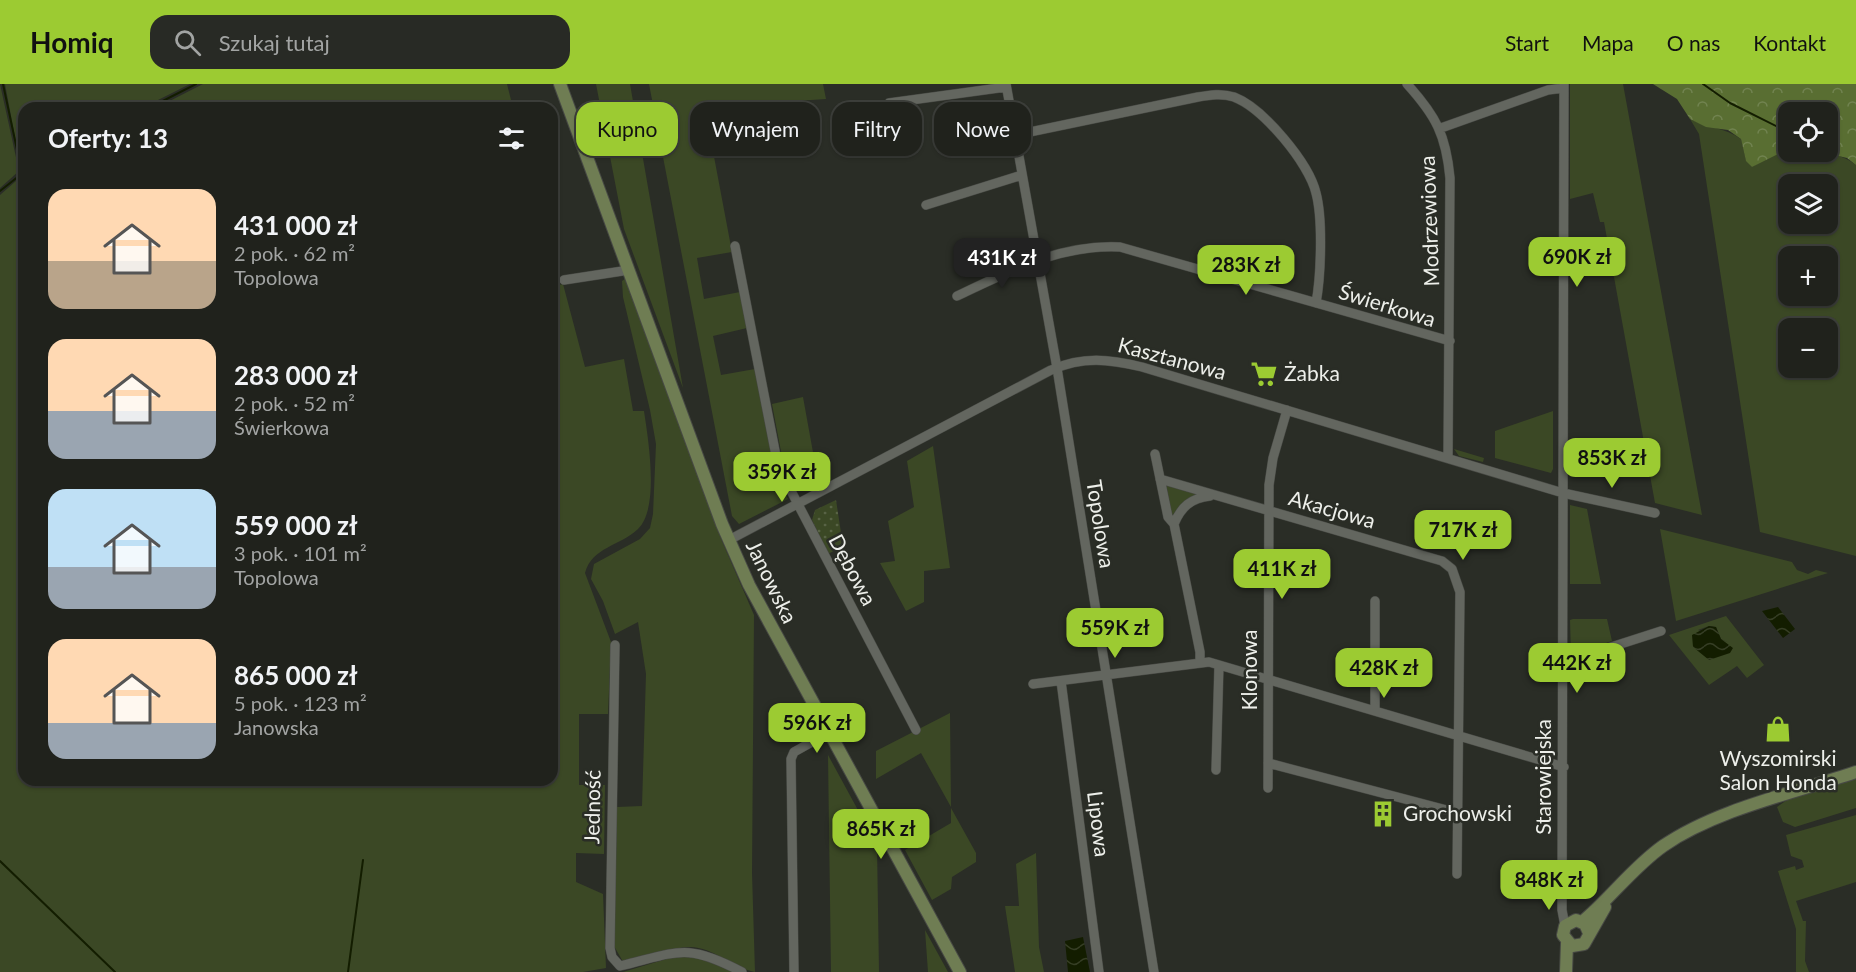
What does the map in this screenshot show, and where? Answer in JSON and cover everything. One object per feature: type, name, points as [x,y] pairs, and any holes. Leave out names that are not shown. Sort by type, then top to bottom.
[{"type":"main road","name":"Janowska","points":[[560,84],[729,540],[759,607],[960,972]]},
{"type":"main road","points":[[1568,972],[1567,943],[1563,935],[1574,922],[1613,893],[1643,861],[1689,831],[1717,818],[1856,772]]},
{"type":"main road","points":[[1568,972],[1580,946],[1586,941],[1613,893]]},
{"type":"main road","points":[[1574,922],[1589,933]]},
{"type":"main road","points":[[1567,943],[1580,946]]},
{"type":"street","name":"Modrzewiowa","points":[[1407,84],[1441,128],[1447,151],[1450,178],[1448,457]]},
{"type":"street","name":"Topolowa","points":[[896,102],[1006,86],[1009,102]]},
{"type":"street","name":"Modrzewiowa","points":[[1441,128],[1564,86]]},
{"type":"street","name":"Starowiejska","points":[[1564,86],[1563,895],[1574,922]]},
{"type":"street","points":[[1031,132],[1208,95],[1230,96],[1249,104],[1300,159],[1316,190],[1319,207],[1316,303]]},
{"type":"street","name":"Topolowa","points":[[1019,156],[1057,368],[1154,972]]},
{"type":"street","points":[[926,205],[1022,175]]},
{"type":"street","name":"Dębowa","points":[[735,246],[778,466],[916,730]]},
{"type":"street","name":"Świerkowa","points":[[1037,259],[1071,249],[1097,246],[1120,247],[1450,342]]},
{"type":"street","points":[[957,296],[1037,259]]},
{"type":"street","points":[[564,280],[629,270]]},
{"type":"street","name":"Kasztanowa","points":[[729,540],[1057,368],[1085,360],[1116,361],[1448,457],[1563,493],[1655,513]]},
{"type":"street","name":"Klonowa","points":[[1268,788],[1269,511],[1273,458],[1287,410]]},
{"type":"street","points":[[1155,454],[1168,517],[1174,524],[1200,652],[1200,662]]},
{"type":"street","name":"Akacjowa","points":[[1160,479],[1442,561],[1452,569],[1460,592],[1457,874]]},
{"type":"street","points":[[1174,524],[1186,504],[1199,497],[1215,495]]},
{"type":"street","points":[[1375,601],[1375,710]]},
{"type":"street","points":[[1564,659],[1574,659],[1661,631]]},
{"type":"street","name":"Jedność","points":[[615,645],[610,948],[612,957],[620,966],[690,951],[714,957],[742,972]]},
{"type":"street","points":[[1033,684],[1200,662],[1268,679],[1564,767]]},
{"type":"street","points":[[1216,770],[1219,665]]},
{"type":"street","name":"Lipowa","points":[[1061,681],[1099,972]]},
{"type":"street","points":[[794,972],[791,759],[794,752],[828,733]]},
{"type":"street","points":[[1268,763],[1458,813]]},
{"type":"shaded area","points":[[0,84],[18,172],[0,188]]},
{"type":"shaded area","points":[[5,84],[190,84],[154,102],[18,102],[18,153]]},
{"type":"shaded area","points":[[203,84],[507,84],[512,102],[168,102]]},
{"type":"shaded area","points":[[596,84],[630,84],[633,102],[599,102]]},
{"type":"shaded area","points":[[649,84],[823,84],[826,99],[795,102],[690,102],[690,156],[714,156],[732,252],[697,258],[704,299],[740,292],[747,328],[713,336],[721,375],[755,369],[776,478],[788,499],[739,524],[732,516],[663,156],[678,156],[678,102],[652,102]]},
{"type":"shaded area","points":[[1570,84],[1623,84],[1702,515],[1655,503],[1604,222],[1600,222],[1593,193],[1570,199]]},
{"type":"shaded area","points":[[1690,119],[1729,132],[1741,139],[1746,160],[1752,167],[1778,152],[1778,162],[1838,162],[1838,156],[1856,165],[1856,556],[1760,532],[1699,134]]},
{"type":"shaded area","points":[[610,156],[643,156],[683,388],[624,229]]},
{"type":"shaded area","points":[[18,179],[18,786],[558,786],[558,280],[559,285],[563,284],[585,367],[624,359],[633,411],[644,411],[651,472],[649,506],[645,519],[638,529],[600,552],[589,564],[585,573],[611,642],[608,714],[579,714],[579,785],[605,785],[604,854],[576,853],[576,882],[603,894],[606,968],[583,972],[0,972],[0,195]]},
{"type":"shaded area","points":[[625,279],[722,541],[754,615],[752,873],[755,972],[698,948],[682,948],[629,961],[622,960],[614,946],[617,807],[642,806],[646,674],[638,622],[615,634],[603,601],[591,579],[594,564],[640,539],[650,528],[653,514],[656,444],[623,297],[622,281]]},
{"type":"shaded area","points":[[803,397],[818,480],[798,491],[783,462],[772,404]]},
{"type":"shaded area","points":[[1553,411],[1553,469],[1551,473],[1495,458],[1495,431]]},
{"type":"shaded area","points":[[933,446],[950,568],[924,571],[924,602],[906,611],[880,563],[895,561],[888,521],[914,507],[907,461]]},
{"type":"shaded area","points":[[1454,449],[1484,458],[1483,462],[1459,456]]},
{"type":"shaded area","points":[[1166,483],[1196,494],[1181,505],[1172,516]]},
{"type":"shaded area","points":[[836,500],[843,546],[828,554],[812,520],[815,510]]},
{"type":"shaded area","points":[[1570,505],[1587,509],[1601,584],[1570,584]]},
{"type":"shaded area","points":[[1660,529],[1792,562],[1797,570],[1808,574],[1816,570],[1828,573],[1676,621]]},
{"type":"shaded area","points":[[1726,616],[1764,665],[1747,678],[1737,666],[1709,685],[1669,635]],"holes":[[[1709,626],[1716,627],[1721,639],[1727,642],[1698,630]]]},
{"type":"shaded area","points":[[1607,619],[1612,641],[1571,655],[1570,620]]},
{"type":"shaded area","points":[[950,713],[951,807],[921,753],[876,779],[876,751]]},
{"type":"shaded area","points":[[828,755],[877,845],[879,972],[831,972]]},
{"type":"shaded area","points":[[1856,776],[1856,808],[1795,827],[1783,822],[1777,807],[1787,800]]},
{"type":"shaded area","points":[[951,808],[976,853],[976,862],[952,877],[951,889],[932,900],[905,850],[951,823]]},
{"type":"shaded area","points":[[1856,815],[1856,882],[1796,901],[1803,921],[1806,921],[1805,961],[1809,972],[1796,972],[1796,929],[1778,871],[1795,866],[1796,870],[1804,867],[1802,860],[1791,856],[1786,835]]},
{"type":"shaded area","points":[[1036,853],[1039,947],[1044,972],[1015,972],[1005,906],[1019,906],[1016,864]]},
{"type":"shaded area","points":[[925,930],[948,972],[928,972]]},
{"type":"shaded area","points":[[683,954],[708,957],[735,972],[623,972]]},
{"type":"green space","points":[[1653,84],[1856,84],[1856,165],[1847,158],[1838,156],[1838,102],[1778,102],[1778,154],[1752,167],[1746,161],[1741,139],[1728,130],[1706,127],[1690,119],[1677,99]]},
{"type":"water","points":[[1778,607],[1795,629],[1783,638],[1762,611]]},
{"type":"water","points":[[1709,626],[1716,627],[1721,639],[1733,648],[1730,653],[1709,660],[1693,647],[1692,635]]},
{"type":"water","points":[[1083,937],[1090,972],[1068,972],[1065,941]]},
{"type":"waterway","points":[[3,84],[18,154]]},
{"type":"waterway","points":[[161,102],[196,84]]},
{"type":"waterway","points":[[1703,84],[1730,103],[1778,127]]},
{"type":"waterway","points":[[0,191],[18,177]]},
{"type":"waterway","points":[[348,972],[363,860]]},
{"type":"waterway","points":[[0,861],[115,972]]},
{"type":"place","name":"Żabka","points":[[1264,374]]},
{"type":"place","name":"Wyszomirski Salon Honda","points":[[1778,729]]},
{"type":"place","name":"Grochowski","points":[[1383,814]]}]
